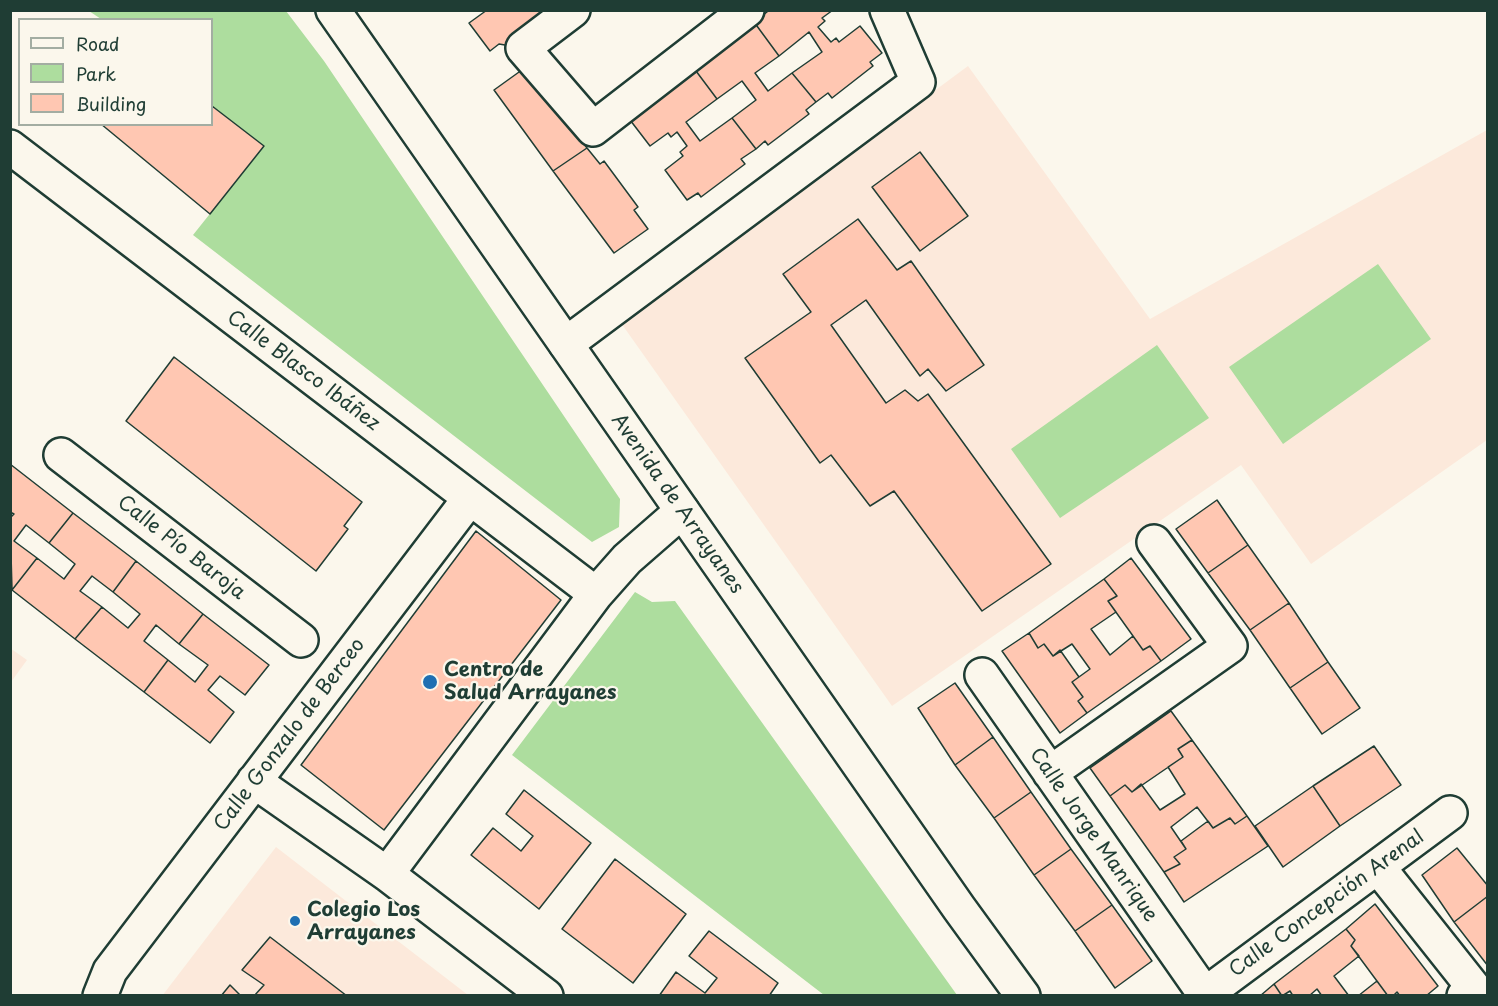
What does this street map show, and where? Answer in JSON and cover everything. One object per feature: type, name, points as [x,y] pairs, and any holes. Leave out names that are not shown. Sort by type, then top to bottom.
[{"type":"street","name":"Avenida de Arrayanes","points":[[333,10],[959,908],[1023,996]]},
{"type":"street","points":[[573,10],[523,48],[593,129],[747,10]]},
{"type":"street","points":[[566,344],[918,82],[886,10]]},
{"type":"street","name":"Calle Blasco Ibáñez","points":[[10,147],[596,594]]},
{"type":"street","name":"Calle Pío Baroja","points":[[61,455],[301,640]]},
{"type":"street","name":"Calle Gonzalo de Berceo","points":[[76,996],[105,983],[254,782],[470,498]]},
{"type":"street","points":[[387,874],[596,594],[627,559],[682,511]]},
{"type":"street","points":[[1050,773],[1230,646],[1154,542]]},
{"type":"street","name":"Calle Jorge Manrique","points":[[982,675],[1204,995]]},
{"type":"street","points":[[254,782],[387,874],[546,996]]},
{"type":"street","name":"Calle Concepción Arenal","points":[[1204,995],[1450,813]]},
{"type":"street","points":[[1378,867],[1469,992]]},
{"type":"shaded area","points":[[968,66],[1150,319],[1487,130],[1487,440],[1311,564],[1241,465],[892,706],[621,323]]},
{"type":"shaded area","points":[[10,648],[27,660],[11,682],[10,682]]},
{"type":"shaded area","name":"Colegio Los Arrayanes","points":[[276,847],[468,995],[162,996]]},
{"type":"green space","points":[[89,11],[286,11],[324,61],[620,499],[619,527],[592,542],[193,235],[264,146],[213,107],[213,18],[100,18]]},
{"type":"green space","points":[[1378,264],[1431,339],[1283,444],[1229,367]]},
{"type":"green space","points":[[1157,345],[1209,418],[1060,518],[1011,449]]},
{"type":"green space","points":[[635,592],[652,602],[675,601],[957,995],[824,995],[512,755]]},
{"type":"building","points":[[487,10],[546,10],[545,16],[505,45],[499,44],[490,51],[469,23]]},
{"type":"building","points":[[766,10],[833,10],[822,18],[825,21],[818,27],[831,42],[836,38],[839,42],[860,26],[882,53],[870,62],[873,66],[832,98],[828,93],[816,102],[792,73],[822,52],[809,32],[779,56],[754,22],[767,12]]},
{"type":"building","points":[[754,22],[779,56],[755,73],[768,91],[792,73],[816,102],[806,110],[809,114],[768,145],[765,141],[756,149],[732,118],[756,100],[742,81],[717,99],[693,67]]},
{"type":"building","points":[[526,67],[587,148],[553,171],[494,90]]},
{"type":"building","points":[[693,67],[717,99],[686,122],[700,141],[732,118],[756,149],[741,159],[745,164],[701,197],[698,193],[687,200],[665,170],[683,156],[680,152],[687,146],[677,132],[671,137],[668,133],[650,146],[627,116]]},
{"type":"building","points":[[213,107],[264,146],[210,214],[103,126],[213,126]]},
{"type":"building","points":[[587,148],[600,164],[604,161],[638,207],[634,210],[648,229],[614,253],[553,171]]},
{"type":"building","points":[[920,152],[968,216],[920,251],[872,187]]},
{"type":"building","points":[[858,219],[897,270],[911,261],[984,365],[946,391],[928,369],[920,376],[866,300],[831,325],[886,403],[905,390],[918,401],[928,394],[1051,564],[982,611],[894,491],[870,506],[831,455],[820,463],[745,358],[811,312],[783,274]]},
{"type":"building","points":[[174,357],[362,502],[344,526],[348,529],[316,571],[126,421]]},
{"type":"building","points":[[10,464],[73,513],[49,543],[26,525],[14,541],[37,558],[12,590],[10,518],[14,514],[10,512]]},
{"type":"building","points":[[1217,500],[1248,545],[1208,573],[1176,529]]},
{"type":"building","points":[[73,513],[136,561],[113,592],[92,576],[80,591],[102,607],[75,639],[12,590],[37,558],[64,579],[75,564],[49,543]]},
{"type":"building","name":"Centro de Salud Arrayanes","points":[[476,531],[561,600],[384,830],[301,765]]},
{"type":"building","points":[[1248,545],[1289,603],[1250,630],[1208,573]]},
{"type":"building","points":[[1131,558],[1191,639],[1161,661],[1150,646],[1143,650],[1108,601],[1117,596],[1104,579]]},
{"type":"building","points":[[136,561],[203,614],[179,644],[156,625],[144,641],[168,660],[144,692],[75,639],[102,607],[128,628],[140,614],[113,592]]},
{"type":"building","points":[[1104,579],[1117,596],[1108,601],[1116,612],[1091,629],[1110,655],[1133,636],[1143,650],[1150,646],[1161,661],[1087,713],[1078,701],[1083,697],[1072,682],[1090,669],[1072,644],[1053,656],[1044,644],[1038,648],[1029,633]]},
{"type":"building","points":[[1289,603],[1328,662],[1290,688],[1250,630]]},
{"type":"building","points":[[203,614],[269,665],[245,695],[220,676],[208,690],[234,712],[210,743],[144,692],[168,660],[195,682],[208,665],[179,644]]},
{"type":"building","points":[[1029,633],[1038,648],[1044,644],[1053,656],[1060,650],[1079,677],[1072,682],[1083,697],[1078,701],[1087,713],[1060,733],[1002,651]]},
{"type":"building","points":[[1328,662],[1360,708],[1322,734],[1290,688]]},
{"type":"building","points":[[955,683],[993,737],[955,765],[918,708]]},
{"type":"building","points":[[1171,711],[1192,740],[1178,749],[1183,757],[1132,792],[1125,785],[1110,796],[1090,768]]},
{"type":"building","points":[[993,737],[1031,792],[994,818],[955,765]]},
{"type":"building","points":[[1192,740],[1247,816],[1235,824],[1230,818],[1213,828],[1197,807],[1171,827],[1186,849],[1174,857],[1180,864],[1164,872],[1110,796],[1125,785],[1132,792],[1141,784],[1160,810],[1185,794],[1168,767],[1183,757],[1178,749]]},
{"type":"building","points":[[1374,746],[1401,785],[1340,826],[1313,786]]},
{"type":"building","points":[[1313,786],[1340,826],[1283,867],[1255,826]]},
{"type":"building","points":[[524,790],[591,843],[539,909],[471,855],[493,828],[521,851],[533,836],[506,814]]},
{"type":"building","points":[[1031,792],[1071,849],[1034,875],[994,818]]},
{"type":"building","points":[[1247,816],[1268,846],[1184,902],[1164,872],[1180,864],[1174,857],[1186,849],[1181,841],[1208,821],[1213,828],[1230,818],[1235,824]]},
{"type":"building","points":[[1457,848],[1488,886],[1488,896],[1454,922],[1422,875]]},
{"type":"building","points":[[1071,849],[1112,905],[1075,931],[1034,875]]},
{"type":"building","points":[[615,859],[686,914],[633,983],[562,929]]},
{"type":"building","points":[[1488,896],[1488,966],[1454,922]]},
{"type":"building","points":[[1375,904],[1438,986],[1426,996],[1400,996],[1397,992],[1393,996],[1388,996],[1351,946],[1355,940],[1346,929]]},
{"type":"building","points":[[1112,905],[1152,961],[1115,988],[1075,931]]},
{"type":"building","points":[[1346,929],[1355,940],[1351,946],[1359,956],[1334,976],[1349,996],[1322,996],[1317,989],[1309,996],[1293,996],[1290,991],[1282,996],[1274,984]]},
{"type":"building","points":[[709,931],[778,983],[769,996],[659,996],[676,972],[705,993],[717,978],[689,956]]},
{"type":"building","points":[[270,937],[347,996],[254,996],[264,985],[242,970]]},
{"type":"building","points":[[1377,981],[1388,996],[1358,996]]},
{"type":"building","points":[[1274,984],[1282,996],[1260,996]]},
{"type":"building","points":[[230,985],[241,996],[221,996]]},
{"type":"place","name":"Centro de Salud Arrayanes","points":[[430,682]]},
{"type":"place","name":"Colegio Los Arrayanes","points":[[295,921]]}]
